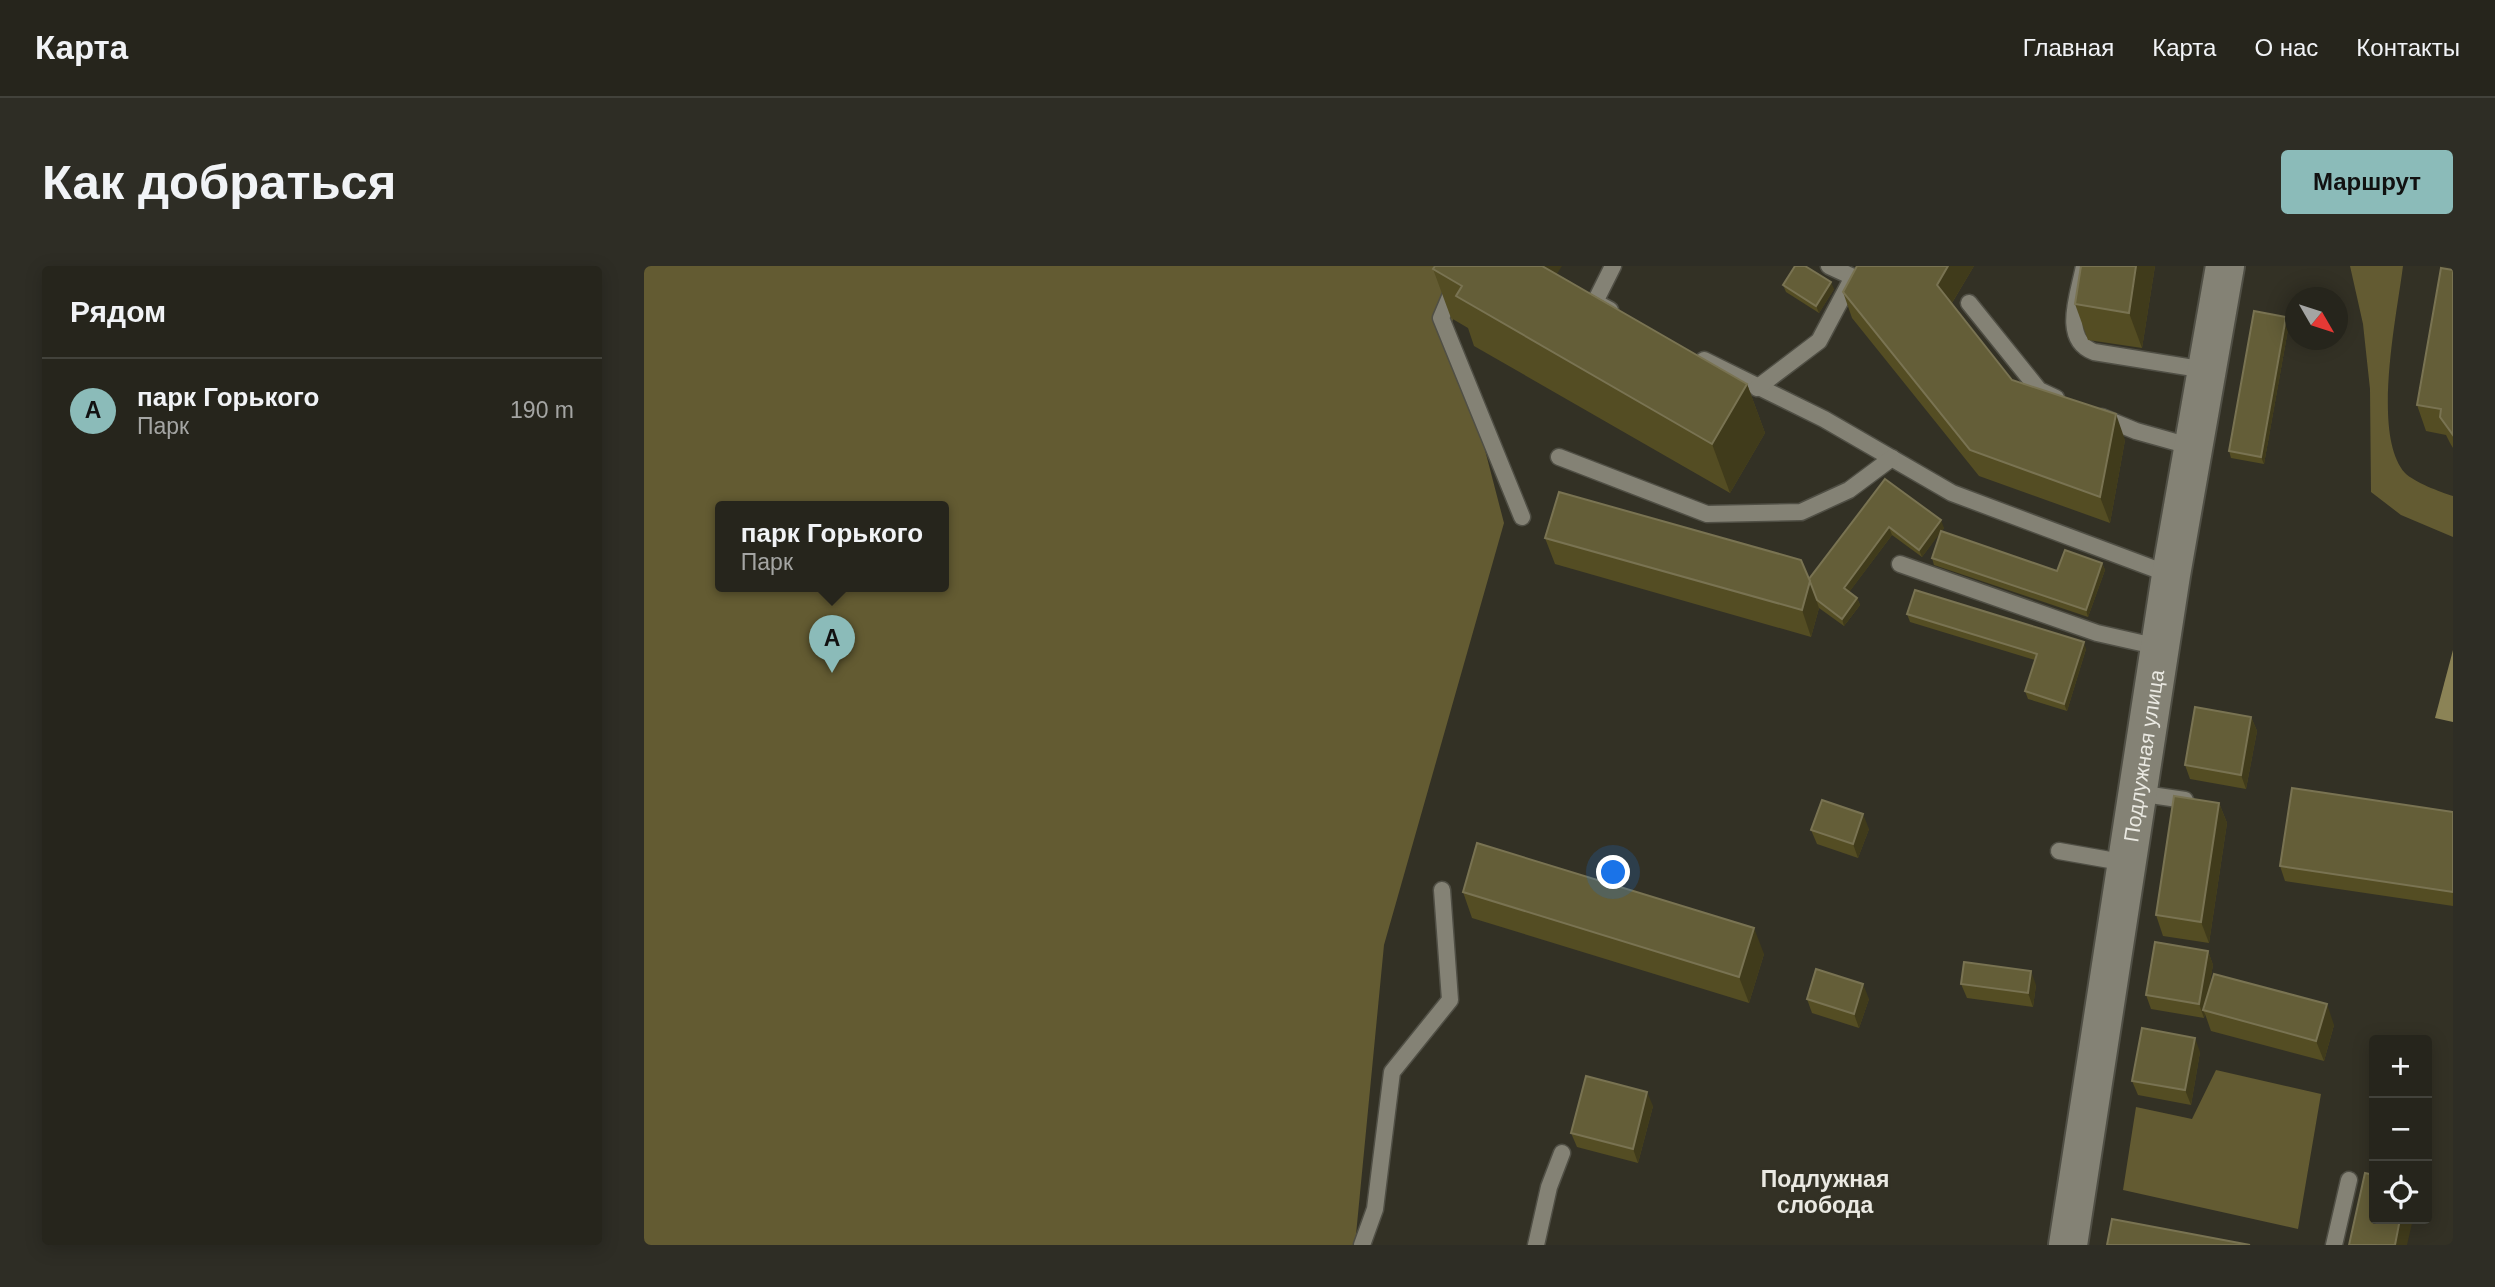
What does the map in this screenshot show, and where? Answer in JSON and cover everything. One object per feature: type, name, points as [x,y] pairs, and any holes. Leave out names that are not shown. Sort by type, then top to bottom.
[{"type":"street","name":"Подлужная улица","points":[[2068,1245],[2171,575],[2225,266]]},
{"type":"lane","points":[[1463,266],[1441,318],[1522,517]]},
{"type":"lane","points":[[1613,266],[1595,302],[1630,320]]},
{"type":"lane","points":[[1757,388],[1819,341],[1853,277],[1829,266]]},
{"type":"lane","points":[[2084,266],[2073,328],[2080,344],[2094,352],[2206,370]]},
{"type":"lane","points":[[1969,303],[2039,390],[2136,431],[2193,447]]},
{"type":"lane","points":[[1688,351],[1757,388],[1824,419],[1952,493],[2171,575]]},
{"type":"lane","points":[[1559,457],[1707,514],[1801,512],[1849,490],[1892,458]]},
{"type":"lane","points":[[1900,564],[2097,633],[2160,647]]},
{"type":"lane","points":[[2137,793],[2185,800]]},
{"type":"lane","points":[[2059,851],[2127,863]]},
{"type":"lane","points":[[1362,1245],[1375,1209],[1392,1072],[1450,1000],[1443,890]]},
{"type":"lane","points":[[1536,1245],[1549,1187],[1562,1153]]},
{"type":"lane","points":[[2334,1245],[2349,1180]]},
{"type":"shaded area","points":[[644,266],[1465,266],[1452,323],[1504,523],[1384,945],[1355,1245],[644,1245]]},
{"type":"shaded area","points":[[2350,266],[2403,266],[2389,374],[2390,432],[2395,455],[2405,473],[2421,483],[2453,496],[2453,537],[2401,515],[2371,492],[2370,389],[2363,324]]},
{"type":"shaded area","points":[[2453,650],[2453,722],[2435,718]]},
{"type":"shaded area","points":[[2216,1070],[2321,1094],[2298,1229],[2123,1190],[2136,1107],[2192,1119]]},
{"type":"building","points":[[1435,266],[1542,266],[1747,384],[1712,444],[1456,296],[1462,286],[1433,269]]},
{"type":"building","points":[[1795,266],[1805,266],[1831,282],[1816,306],[1783,285]]},
{"type":"building","points":[[1857,266],[1948,266],[1937,285],[2012,380],[2116,414],[2100,497],[1970,450],[1843,292]]},
{"type":"building","points":[[2081,266],[2136,266],[2129,313],[2075,304]]},
{"type":"building","points":[[2441,268],[2453,270],[2453,435],[2440,417],[2441,409],[2417,405]]},
{"type":"building","points":[[2254,311],[2285,317],[2261,457],[2229,451]]},
{"type":"building","points":[[1885,479],[1941,520],[1919,550],[1889,527],[1844,588],[1857,598],[1842,619],[1817,600],[1809,579]]},
{"type":"building","points":[[1559,492],[1801,560],[1810,581],[1802,610],[1545,538]]},
{"type":"building","points":[[1941,531],[2057,571],[2065,550],[2102,563],[2086,610],[1932,558]]},
{"type":"building","points":[[1915,590],[2084,642],[2064,704],[2025,691],[2037,654],[1907,614]]},
{"type":"building","points":[[2195,707],[2251,717],[2241,775],[2185,765]]},
{"type":"building","points":[[2292,788],[2453,812],[2453,892],[2280,866]]},
{"type":"building","points":[[2174,796],[2219,803],[2201,922],[2156,915]]},
{"type":"building","points":[[1822,800],[1863,814],[1853,844],[1811,830]]},
{"type":"building","points":[[1477,843],[1754,928],[1739,977],[1463,892]]},
{"type":"building","points":[[2155,942],[2208,951],[2199,1004],[2146,995]]},
{"type":"building","points":[[1964,962],[2031,971],[2028,993],[1961,984]]},
{"type":"building","points":[[1816,969],[1863,984],[1854,1014],[1807,999]]},
{"type":"building","points":[[2214,974],[2327,1004],[2316,1041],[2203,1010]]},
{"type":"building","points":[[2142,1028],[2195,1038],[2185,1090],[2132,1081]]},
{"type":"building","points":[[1586,1076],[1647,1092],[1633,1149],[1571,1133]]},
{"type":"building","points":[[2365,1173],[2369,1174],[2369,1224],[2399,1224],[2395,1245],[2349,1245]]},
{"type":"building","points":[[2112,1219],[2250,1245],[2107,1245]]},
{"type":"place","name":"парк Горького","points":[[832,673]]},
{"type":"district","name":"Подлужная слобода","points":[[1825,1192]]}]
